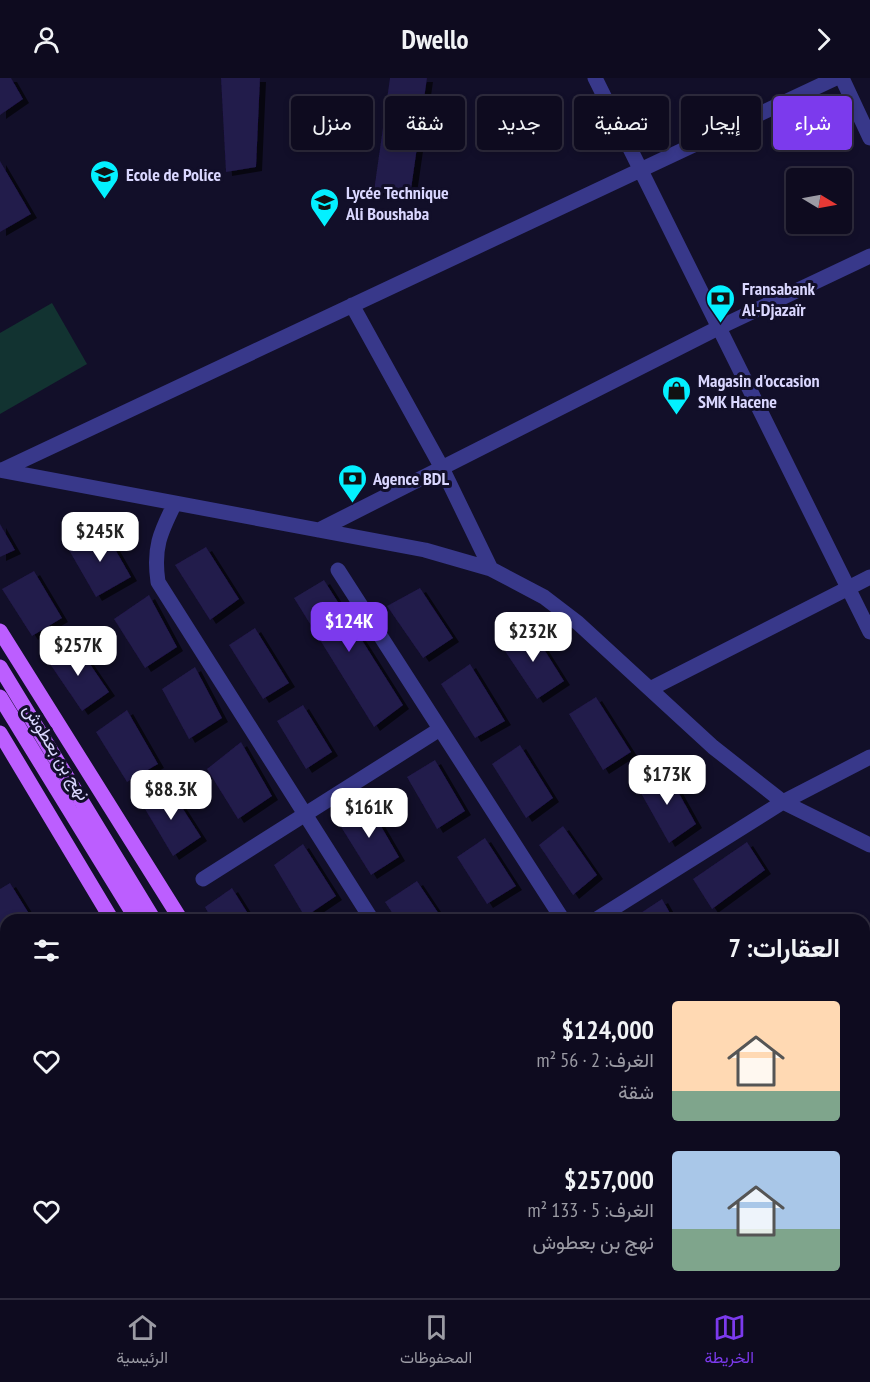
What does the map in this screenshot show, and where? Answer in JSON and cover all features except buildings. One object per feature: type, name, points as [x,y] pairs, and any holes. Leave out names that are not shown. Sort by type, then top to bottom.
[{"type":"main road","name":"نهج بن بعطوش","points":[[0,631],[177,914]]},
{"type":"main road","name":"نهج بن بعطوش","points":[[0,667],[150,914]]},
{"type":"main road","name":"نهج بن بعطوش","points":[[0,697],[133,914]]},
{"type":"main road","points":[[0,733],[108,914]]},
{"type":"street","points":[[595,78],[870,632]]},
{"type":"street","points":[[1,470],[836,78]]},
{"type":"street","points":[[842,78],[870,138]]},
{"type":"street","points":[[319,530],[718,328],[870,256]]},
{"type":"street","points":[[352,304],[442,468],[491,569]]},
{"type":"street","points":[[1,470],[425,550],[491,569],[544,597],[578,623],[713,747],[783,802],[870,845]]},
{"type":"street","points":[[174,503],[157,543],[158,582],[368,914]]},
{"type":"street","points":[[338,570],[559,914]]},
{"type":"street","points":[[650,688],[870,577]]},
{"type":"street","points":[[203,879],[440,729]]},
{"type":"street","points":[[605,914],[783,802],[870,757]]},
{"type":"green space","points":[[52,303],[87,364],[0,414],[0,333]]},
{"type":"place","name":"Ecole de Police","points":[[105,200]]},
{"type":"place","name":"Lycée Technique Ali Boushaba","points":[[325,228]]},
{"type":"place","name":"Fransabank Al-Djazaïr","points":[[721,324]]},
{"type":"place","name":"Magasin d'occasion SMK Hacene","points":[[677,416]]},
{"type":"place","name":"Agence BDL","points":[[352,504]]}]
